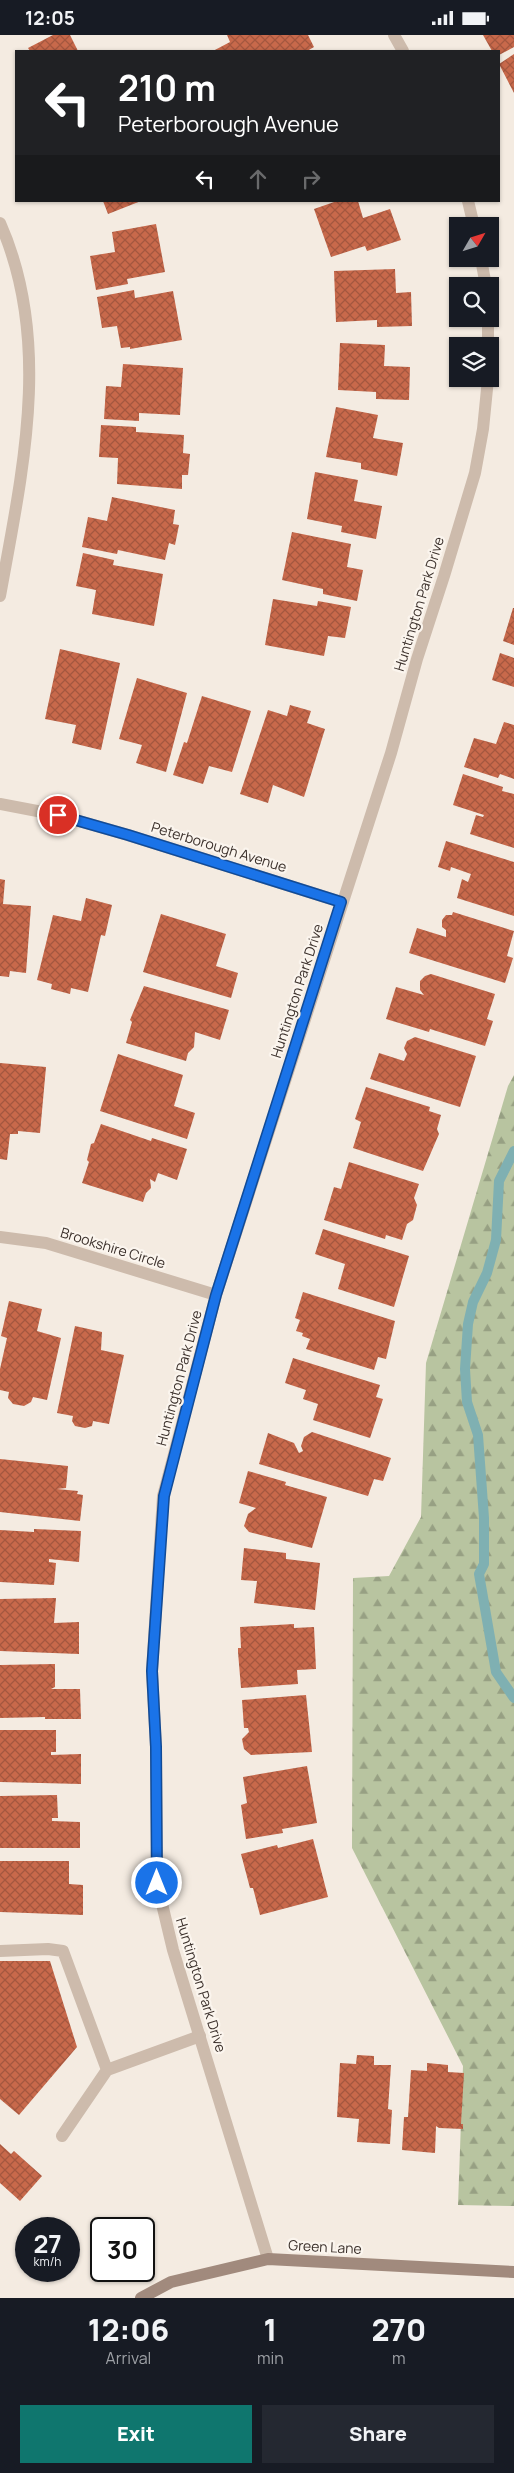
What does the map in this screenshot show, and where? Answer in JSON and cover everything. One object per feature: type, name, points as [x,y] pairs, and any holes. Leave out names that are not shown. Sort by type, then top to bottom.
[{"type":"street","points":[[394,35],[402,50]]},
{"type":"street","points":[[468,202],[472,217]]},
{"type":"street","points":[[0,223],[11,249],[21,284],[26,323],[30,400],[19,495],[0,596]]},
{"type":"street","name":"Huntington Park Drive","points":[[268,2259],[173,1950],[157,1883],[156,1747],[152,1671],[164,1496],[216,1295],[341,902],[391,753],[417,659],[475,473],[484,429],[487,387]]},
{"type":"street","name":"Peterborough Avenue","points":[[0,804],[58,815],[128,835],[341,902]]},
{"type":"street","name":"Brookshire Circle","points":[[0,1237],[46,1243],[216,1295]]},
{"type":"street","points":[[0,1951],[48,1949],[63,1951],[107,2070]]},
{"type":"street","points":[[62,2136],[107,2070],[200,2036]]},
{"type":"street","name":"Green Lane","points":[[141,2298],[171,2282],[268,2259],[514,2272]]},
{"type":"green space","points":[[514,1075],[514,2206],[458,2205],[463,2066],[352,1848],[353,1578],[389,1576],[421,1517],[426,1363],[508,1086]]},
{"type":"building","points":[[53,35],[70,35],[78,50],[29,50],[28,48]]},
{"type":"building","points":[[227,35],[308,35],[314,47],[309,50],[215,50],[230,42]]},
{"type":"building","points":[[483,35],[514,35],[514,47],[500,54],[500,50],[491,50]]},
{"type":"building","points":[[514,54],[514,93],[500,66],[500,63]]},
{"type":"building","points":[[103,202],[138,202],[108,214]]},
{"type":"building","points":[[334,202],[358,202],[363,218],[390,209],[401,240],[367,251],[365,246],[331,257],[314,209]]},
{"type":"building","points":[[156,224],[165,272],[127,279],[128,284],[96,290],[90,256],[115,252],[112,232]]},
{"type":"building","points":[[395,269],[396,293],[411,292],[412,326],[377,327],[377,320],[336,322],[334,271]]},
{"type":"building","points":[[134,290],[135,298],[173,291],[182,340],[130,349],[130,347],[121,348],[117,326],[102,328],[97,297]]},
{"type":"building","points":[[340,343],[385,345],[384,366],[410,367],[409,400],[376,399],[376,392],[338,390]]},
{"type":"building","points":[[123,364],[183,368],[180,415],[139,413],[139,421],[104,419],[106,386],[121,387]]},
{"type":"building","points":[[336,407],[378,415],[373,438],[403,443],[397,476],[361,469],[361,463],[326,457]]},
{"type":"building","points":[[101,425],[136,427],[136,432],[184,435],[183,453],[190,454],[188,475],[182,475],[182,489],[117,484],[118,458],[99,457]]},
{"type":"building","points":[[315,472],[358,480],[354,501],[382,506],[376,539],[341,532],[342,526],[307,519]]},
{"type":"building","points":[[112,497],[175,510],[173,524],[179,525],[175,545],[169,543],[165,560],[118,550],[117,554],[82,547],[88,517],[107,521]]},
{"type":"building","points":[[292,532],[351,544],[347,567],[363,570],[357,601],[323,594],[323,589],[282,580]]},
{"type":"building","points":[[83,553],[114,560],[113,565],[163,574],[154,626],[92,614],[96,590],[76,586]]},
{"type":"building","points":[[273,599],[317,606],[318,601],[351,607],[345,638],[328,636],[324,656],[265,645]]},
{"type":"building","points":[[514,608],[514,645],[503,641]]},
{"type":"building","points":[[60,649],[120,663],[101,750],[72,743],[76,725],[45,719]]},
{"type":"building","points":[[500,653],[514,658],[514,687],[492,680]]},
{"type":"building","points":[[137,678],[187,693],[166,772],[136,763],[142,745],[119,739]]},
{"type":"building","points":[[202,696],[251,711],[232,772],[209,766],[203,784],[173,775],[184,742],[187,743]]},
{"type":"building","points":[[290,705],[311,711],[307,723],[325,729],[304,797],[273,785],[268,803],[240,794],[268,710],[287,716]]},
{"type":"building","points":[[504,722],[514,725],[514,779],[500,774],[498,778],[464,767],[474,738],[496,744]]},
{"type":"building","points":[[463,774],[503,787],[502,791],[514,794],[514,848],[470,834],[476,815],[483,817],[484,815],[453,805]]},
{"type":"building","points":[[446,841],[514,862],[514,916],[457,898],[462,879],[468,882],[471,874],[451,867],[450,871],[438,867]]},
{"type":"building","points":[[0,879],[5,880],[3,904],[31,906],[26,973],[10,971],[9,977],[0,976]]},
{"type":"building","points":[[86,898],[112,905],[105,936],[101,935],[88,992],[71,988],[70,994],[51,989],[52,984],[37,980],[53,915],[81,921]]},
{"type":"building","points":[[453,912],[514,931],[507,956],[513,958],[505,983],[409,953],[417,928],[446,937],[446,930],[442,927],[442,920],[446,915],[452,915]]},
{"type":"building","points":[[161,914],[226,934],[216,966],[238,973],[231,998],[143,972]]},
{"type":"building","points":[[431,974],[495,994],[487,1019],[493,1021],[485,1046],[430,1029],[429,1032],[386,1019],[396,987],[424,995],[420,990],[420,981],[425,976]]},
{"type":"building","points":[[144,986],[229,1010],[220,1040],[195,1032],[194,1047],[188,1053],[186,1061],[126,1043],[132,1022],[130,1020]]},
{"type":"building","points":[[415,1037],[476,1056],[460,1107],[370,1079],[379,1053],[404,1061],[407,1054],[404,1048],[407,1041]]},
{"type":"building","points":[[118,1054],[183,1075],[174,1106],[195,1113],[187,1139],[100,1111]]},
{"type":"building","points":[[0,1063],[46,1067],[40,1133],[18,1131],[18,1134],[10,1134],[7,1160],[0,1159]]},
{"type":"building","points":[[366,1087],[430,1107],[429,1111],[441,1115],[437,1129],[439,1134],[423,1171],[353,1148],[361,1122],[355,1119]]},
{"type":"building","points":[[101,1124],[151,1141],[152,1138],[187,1149],[177,1180],[158,1173],[155,1182],[150,1179],[151,1188],[146,1193],[143,1202],[82,1183],[89,1162],[87,1160],[91,1144],[94,1143]]},
{"type":"building","points":[[349,1162],[419,1184],[414,1198],[417,1205],[413,1220],[407,1224],[402,1240],[386,1235],[385,1239],[324,1220],[334,1187],[341,1189]]},
{"type":"building","points":[[323,1229],[409,1256],[394,1307],[338,1289],[345,1264],[315,1254]]},
{"type":"building","points":[[303,1292],[395,1321],[386,1359],[378,1357],[374,1370],[306,1349],[310,1339],[302,1336],[303,1333],[296,1331],[300,1320],[295,1318]]},
{"type":"building","points":[[9,1301],[42,1309],[37,1331],[61,1338],[47,1400],[33,1397],[31,1402],[24,1406],[13,1404],[8,1398],[9,1392],[0,1390],[0,1369],[7,1338],[1,1336]]},
{"type":"building","points":[[75,1326],[102,1332],[101,1350],[124,1355],[109,1424],[93,1421],[92,1426],[85,1428],[75,1426],[72,1421],[73,1416],[57,1413]]},
{"type":"building","points":[[293,1358],[380,1385],[376,1397],[383,1399],[370,1438],[313,1420],[318,1404],[303,1399],[306,1390],[285,1383]]},
{"type":"building","points":[[312,1432],[391,1458],[383,1481],[374,1479],[368,1496],[259,1464],[268,1433],[294,1443],[299,1453],[303,1451],[301,1446],[304,1437]]},
{"type":"building","points":[[0,1459],[68,1466],[66,1488],[57,1489],[78,1491],[77,1494],[83,1495],[80,1521],[0,1512]]},
{"type":"building","points":[[248,1471],[286,1482],[285,1485],[327,1497],[312,1548],[249,1532],[244,1526],[248,1514],[256,1508],[239,1503]]},
{"type":"building","points":[[34,1529],[81,1531],[79,1562],[49,1559],[49,1562],[56,1563],[54,1585],[0,1582],[0,1530],[34,1532]]},
{"type":"building","points":[[244,1548],[286,1553],[286,1559],[320,1563],[315,1610],[254,1603],[257,1581],[241,1580]]},
{"type":"building","points":[[56,1598],[54,1623],[79,1622],[79,1654],[0,1651],[0,1599]]},
{"type":"building","points":[[294,1624],[294,1628],[314,1627],[316,1669],[297,1670],[298,1684],[241,1688],[238,1652],[238,1648],[241,1648],[240,1627]]},
{"type":"building","points":[[55,1664],[55,1687],[51,1689],[80,1689],[81,1719],[45,1719],[45,1717],[0,1718],[0,1665]]},
{"type":"building","points":[[306,1695],[312,1752],[251,1755],[244,1749],[242,1739],[249,1732],[248,1728],[244,1728],[242,1700]]},
{"type":"building","points":[[0,1730],[56,1730],[56,1752],[51,1752],[51,1755],[81,1754],[81,1784],[0,1782]]},
{"type":"building","points":[[307,1766],[317,1823],[282,1829],[283,1833],[246,1839],[241,1805],[247,1803],[243,1777]]},
{"type":"building","points":[[57,1795],[58,1818],[52,1818],[52,1821],[80,1822],[80,1848],[0,1848],[0,1796]]},
{"type":"building","points":[[313,1839],[328,1897],[260,1915],[253,1888],[250,1888],[241,1854],[277,1845],[278,1848]]},
{"type":"building","points":[[0,1861],[69,1861],[69,1884],[83,1885],[83,1915],[0,1912]]},
{"type":"building","points":[[0,1961],[50,1961],[77,2047],[19,2115],[0,2099]]},
{"type":"building","points":[[357,2055],[374,2056],[374,2065],[391,2065],[388,2109],[392,2110],[390,2144],[357,2142],[359,2119],[337,2117],[340,2063],[356,2064]]},
{"type":"building","points":[[427,2063],[448,2065],[448,2072],[464,2073],[461,2124],[463,2124],[463,2129],[439,2128],[436,2126],[435,2153],[402,2150],[404,2117],[408,2117],[411,2070],[427,2071]]},
{"type":"building","points":[[0,2144],[11,2154],[14,2151],[42,2176],[20,2201],[0,2183]]},
{"type":"waterway","points":[[514,1151],[499,1181],[496,1240],[487,1273],[473,1302],[468,1324],[465,1369],[467,1402],[478,1435],[484,1518],[484,1564],[479,1574],[496,1672],[514,1698]]},
{"type":"route","points":[[58,815],[341,902],[216,1295],[164,1496],[152,1671],[156,1747],[157,1883]]}]
